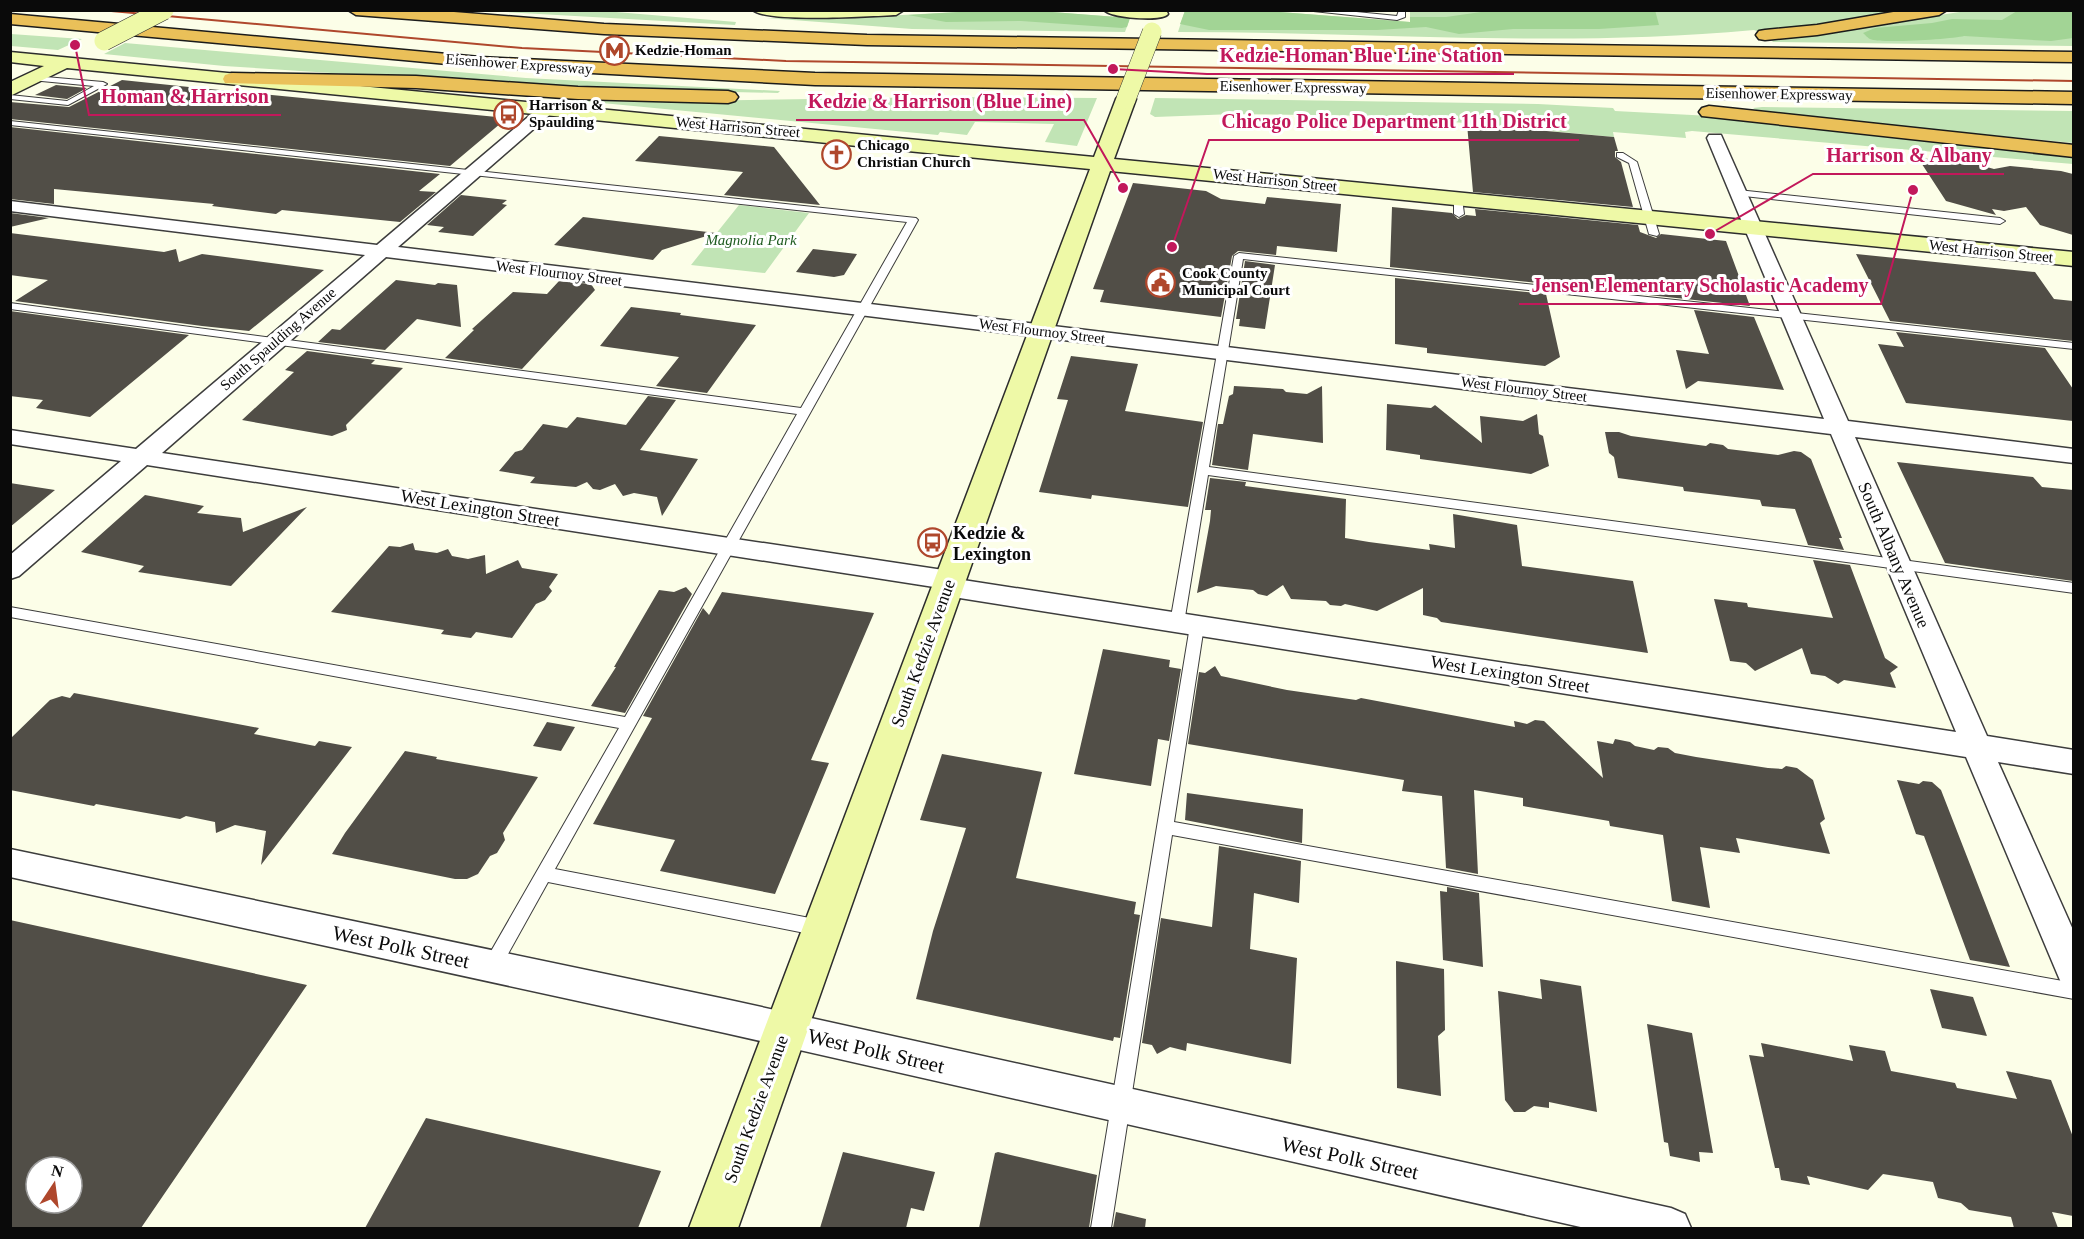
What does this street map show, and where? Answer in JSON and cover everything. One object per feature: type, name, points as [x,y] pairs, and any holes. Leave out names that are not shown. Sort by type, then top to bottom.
[{"type":"highway","points":[[356,10],[486,22],[701,35],[867,40],[2073,57]]},
{"type":"highway","points":[[1539,50],[1594,41],[1688,40],[1817,30],[1939,10]]},
{"type":"highway","points":[[728,17],[1005,41]]},
{"type":"highway","name":"Eisenhower Expressway","points":[[10,19],[567,68],[815,79],[2073,99]]},
{"type":"highway","points":[[232,79],[416,82],[624,95],[750,97]]},
{"type":"highway","points":[[797,97],[965,93],[1039,84]]},
{"type":"highway","points":[[1514,90],[1599,103],[1742,115],[2073,151]]},
{"type":"street","points":[[17,94],[34,78],[61,71],[104,41],[164,10]]},
{"type":"street","points":[[761,10],[838,13],[896,10]]},
{"type":"street","points":[[1112,10],[1160,12]]},
{"type":"street","name":"South Kedzie Avenue","points":[[713,1228],[1040,331],[1160,12]]},
{"type":"street","name":"West Harrison Street","points":[[10,57],[61,71],[110,67],[1102,163],[1459,206],[1651,225],[1752,227],[2073,259]]},
{"type":"street","name":"South Spaulding Avenue","points":[[10,570],[547,109]]},
{"type":"street","name":"South Albany Avenue","points":[[1715,138],[2073,973]]},
{"type":"street","name":"West Flournoy Street","points":[[10,206],[2073,456]]},
{"type":"street","name":"West Lexington Street","points":[[10,437],[729,546],[1187,624],[2073,762]]},
{"type":"street","name":"West Polk Street","points":[[10,863],[785,1029],[1120,1107],[1671,1228]]},
{"type":"lane","points":[[1306,10],[1397,18],[1402,17],[1402,10]]},
{"type":"lane","points":[[73,90],[110,67]]},
{"type":"lane","points":[[10,98],[17,94],[61,71],[86,82],[103,84],[68,103],[17,94]]},
{"type":"lane","points":[[51,101],[59,97]]},
{"type":"lane","points":[[10,123],[913,220],[492,966]]},
{"type":"lane","points":[[1620,155],[1633,162],[1651,225]]},
{"type":"lane","points":[[1738,193],[2000,221]]},
{"type":"lane","points":[[1101,1228],[1165,827],[1202,470],[1239,256],[2073,346]]},
{"type":"lane","points":[[10,306],[805,412]]},
{"type":"lane","points":[[1202,470],[2073,588]]},
{"type":"lane","points":[[10,612],[629,724]]},
{"type":"lane","points":[[1165,827],[2073,991]]},
{"type":"lane","points":[[544,874],[822,929]]},
{"type":"green space","points":[[1026,10],[1130,18],[1125,32],[912,29],[766,18],[829,19]]},
{"type":"green space","points":[[1026,10],[1130,18],[1127,27],[1122,28],[1021,21],[946,22],[908,15],[976,11]]},
{"type":"green space","points":[[1185,10],[1267,11],[1410,22],[1410,10],[1914,11],[1833,24],[1759,32],[1754,30],[1610,38],[1537,39],[1178,32]]},
{"type":"green space","points":[[1495,10],[1655,10],[1659,25],[1599,29],[1513,29],[1459,34],[1426,27],[1377,30],[1209,30],[1180,24],[1185,11],[1267,11],[1410,22],[1410,17],[1446,17]]},
{"type":"green space","points":[[488,11],[604,11],[736,22],[735,25]]},
{"type":"green space","points":[[1966,11],[2073,11],[2073,46],[1773,42],[1769,38],[1830,32]]},
{"type":"green space","points":[[2017,11],[2073,11],[2073,38],[2051,41],[1964,36],[1932,40],[1887,41],[1870,39],[1863,33],[1875,28],[1952,19],[2002,20]]},
{"type":"green space","points":[[10,34],[82,39],[58,50],[11,46]]},
{"type":"green space","points":[[125,43],[526,78],[780,91],[778,93],[566,88],[224,66],[104,54]]},
{"type":"green space","points":[[463,91],[689,101],[942,97],[1097,98],[1077,146],[1045,142],[1054,124],[975,122],[967,135],[940,132],[938,135]]},
{"type":"green space","points":[[1155,98],[1538,104],[1613,108],[1615,111],[1711,116],[2073,158],[2073,164],[1692,131],[1685,132],[1686,138],[1613,132],[1614,137],[1389,116],[1234,114],[1155,117],[1150,114]]},
{"type":"green space","points":[[1753,108],[2073,111],[2073,143],[1761,113]]},
{"type":"green space","name":"Magnolia Park","points":[[739,205],[809,213],[765,273],[691,265]]},
{"type":"building","points":[[122,80],[507,118],[450,166],[10,119],[10,102],[69,107]]},
{"type":"building","points":[[56,85],[87,88],[67,99],[35,95]]},
{"type":"building","points":[[1467,124],[1614,137],[1618,151],[1615,151],[1615,157],[1621,162],[1633,207],[1473,192]]},
{"type":"building","points":[[10,127],[440,174],[419,191],[436,192],[400,222],[282,210],[276,214],[212,206],[214,204],[54,189],[54,204],[10,199]]},
{"type":"building","points":[[659,136],[774,147],[820,205],[724,195],[743,172],[635,161]]},
{"type":"building","points":[[1918,158],[1972,163],[1994,169],[2010,166],[2073,174],[2073,235],[2040,225],[2026,207],[2004,211],[1992,209],[1996,215],[1946,201]]},
{"type":"building","points":[[1133,183],[1206,191],[1221,199],[1265,204],[1267,197],[1341,204],[1337,252],[1277,246],[1276,255],[1238,251],[1232,256],[1221,317],[1100,302],[1104,290],[1093,289]]},
{"type":"building","points":[[461,195],[507,200],[502,204],[507,205],[473,236],[438,232],[444,227],[427,225]]},
{"type":"building","points":[[1392,207],[1452,213],[1458,219],[1466,215],[1476,216],[1475,209],[1638,225],[1640,232],[1656,238],[1661,234],[1726,241],[1750,306],[1390,267]]},
{"type":"building","points":[[10,213],[49,218],[10,227]]},
{"type":"building","points":[[583,217],[716,233],[662,250],[653,260],[554,245]]},
{"type":"building","points":[[10,233],[164,252],[176,249],[179,262],[202,254],[324,270],[249,331],[202,326],[15,301],[48,280],[10,275]]},
{"type":"building","points":[[813,249],[857,254],[844,275],[834,277],[796,272]]},
{"type":"building","points":[[1856,254],[2035,272],[2054,299],[2073,301],[2073,341],[1890,321]]},
{"type":"building","points":[[1245,261],[1275,265],[1265,329],[1239,326],[1240,319],[1236,319]]},
{"type":"building","points":[[1395,278],[1546,294],[1560,357],[1545,366],[1427,353],[1427,348],[1395,344]]},
{"type":"building","points":[[396,280],[457,285],[461,327],[417,319],[385,350],[318,342],[332,329],[340,330]]},
{"type":"building","points":[[559,281],[591,284],[595,290],[522,369],[445,358],[474,330],[472,329],[513,292],[547,294]]},
{"type":"building","points":[[631,307],[756,325],[707,393],[656,386],[679,357],[600,346]]},
{"type":"building","points":[[1694,310],[1754,317],[1784,390],[1698,381],[1686,389],[1676,350],[1709,354]]},
{"type":"building","points":[[10,311],[189,335],[90,417],[36,408],[43,400],[10,396]]},
{"type":"building","points":[[1896,332],[2045,348],[2073,389],[2073,421],[1906,403],[1878,344],[1904,347]]},
{"type":"building","points":[[307,351],[375,360],[371,364],[403,368],[346,425],[347,430],[332,436],[242,420],[294,372],[285,370]]},
{"type":"building","points":[[1071,356],[1138,364],[1125,411],[1203,422],[1188,507],[1092,495],[1091,499],[1039,492],[1068,400],[1057,399]]},
{"type":"building","points":[[1234,386],[1283,389],[1286,392],[1307,394],[1322,386],[1323,443],[1253,434],[1248,470],[1212,465],[1218,424],[1223,424],[1229,396],[1233,394]]},
{"type":"building","points":[[648,396],[676,400],[640,450],[698,459],[662,516],[657,497],[634,493],[623,496],[615,484],[600,490],[593,489],[587,482],[576,487],[530,483],[535,477],[499,471],[515,452],[522,450],[543,424],[567,428],[577,417],[626,425]]},
{"type":"building","points":[[1387,404],[1431,408],[1435,405],[1482,443],[1480,416],[1523,421],[1537,414],[1539,434],[1543,436],[1549,466],[1531,474],[1420,459],[1420,455],[1386,450]]},
{"type":"building","points":[[1605,432],[1619,432],[1631,436],[1706,446],[1710,443],[1723,445],[1728,449],[1778,455],[1794,451],[1801,452],[1811,459],[1842,538],[1839,538],[1844,550],[1808,545],[1795,509],[1762,506],[1760,500],[1684,491],[1683,487],[1618,478],[1614,457],[1609,453]]},
{"type":"building","points":[[1897,462],[2033,477],[2042,487],[2073,490],[2073,581],[1945,563]]},
{"type":"building","points":[[1210,478],[1246,482],[1245,486],[1346,499],[1345,538],[1369,542],[1430,550],[1429,544],[1455,548],[1453,514],[1517,525],[1522,566],[1633,581],[1648,653],[1441,622],[1437,618],[1423,615],[1423,588],[1377,611],[1345,604],[1330,605],[1326,601],[1291,599],[1283,585],[1267,596],[1253,590],[1216,586],[1197,593],[1210,521],[1211,510],[1205,510]]},
{"type":"building","points":[[10,483],[55,490],[10,527]]},
{"type":"building","points":[[145,495],[204,506],[197,513],[241,518],[243,532],[307,507],[231,586],[138,572],[144,566],[81,552]]},
{"type":"building","points":[[413,543],[415,550],[437,553],[448,549],[452,556],[468,559],[485,555],[486,574],[518,560],[522,568],[558,574],[549,587],[552,591],[545,600],[536,604],[512,638],[476,632],[471,638],[441,634],[444,630],[331,612],[389,546],[400,547]]},
{"type":"building","points":[[1813,560],[1850,565],[1885,658],[1898,667],[1890,673],[1896,688],[1844,680],[1838,684],[1825,676],[1811,674],[1802,648],[1755,671],[1746,663],[1730,661],[1714,599],[1747,603],[1748,607],[1833,618]]},
{"type":"building","points":[[686,587],[692,594],[625,713],[591,706],[616,667],[614,667],[659,590],[674,592]]},
{"type":"building","points":[[722,592],[874,613],[811,760],[829,763],[775,894],[660,871],[675,840],[593,824],[652,718],[643,716],[703,608],[709,615]]},
{"type":"building","points":[[1103,649],[1170,660],[1169,667],[1181,669],[1169,741],[1158,739],[1151,786],[1074,774]]},
{"type":"building","points":[[1215,666],[1221,676],[1287,690],[1356,700],[1361,698],[1515,727],[1514,721],[1527,724],[1535,720],[1544,721],[1603,778],[1597,741],[1613,744],[1615,739],[1654,750],[1658,747],[1668,748],[1675,753],[1696,757],[1768,768],[1782,769],[1786,766],[1797,768],[1813,780],[1825,819],[1820,823],[1830,854],[1736,838],[1740,853],[1700,847],[1710,908],[1672,901],[1663,835],[1610,826],[1609,821],[1523,806],[1523,798],[1474,790],[1478,874],[1446,868],[1442,796],[1402,791],[1404,780],[1188,744],[1199,672],[1205,673]]},
{"type":"building","points":[[74,693],[259,728],[254,734],[315,746],[319,741],[352,747],[261,865],[266,831],[235,825],[216,833],[215,822],[186,816],[180,819],[96,804],[94,806],[10,790],[10,739],[50,700],[62,696],[70,698]]},
{"type":"building","points":[[547,722],[575,727],[561,751],[533,746]]},
{"type":"building","points":[[405,751],[437,757],[436,759],[538,777],[503,833],[505,840],[497,853],[490,856],[478,874],[467,879],[455,879],[332,854]]},
{"type":"building","points":[[942,754],[1042,772],[1016,878],[1136,902],[1134,914],[1140,915],[1120,1038],[1114,1037],[1113,1041],[916,999],[933,931],[966,828],[920,820]]},
{"type":"building","points":[[1897,780],[1919,784],[1923,781],[1932,782],[1941,790],[2010,967],[1970,960],[1924,836],[1916,834]]},
{"type":"building","points":[[1187,793],[1303,809],[1302,843],[1185,820]]},
{"type":"building","points":[[1219,846],[1301,861],[1299,903],[1254,893],[1250,949],[1297,958],[1291,1064],[1187,1043],[1186,1051],[1170,1047],[1157,1054],[1152,1045],[1142,1043],[1161,918],[1212,927]]},
{"type":"building","points":[[1447,887],[1479,893],[1483,967],[1443,960],[1440,891],[1447,892]]},
{"type":"building","points":[[10,920],[307,985],[141,1228],[10,1228]]},
{"type":"building","points":[[1396,961],[1444,969],[1445,1030],[1438,1036],[1441,1096],[1397,1088]]},
{"type":"building","points":[[1540,979],[1581,986],[1597,1112],[1549,1102],[1549,1108],[1534,1106],[1525,1112],[1514,1112],[1505,1100],[1498,991],[1542,999]]},
{"type":"building","points":[[1930,989],[1973,997],[1987,1036],[1942,1028]]},
{"type":"building","points":[[1647,1024],[1692,1033],[1713,1153],[1699,1152],[1700,1162],[1670,1156],[1668,1143],[1664,1142]]},
{"type":"building","points":[[1761,1043],[1853,1061],[1849,1045],[1885,1051],[1891,1071],[1955,1083],[1957,1088],[2017,1099],[2006,1071],[2051,1080],[2073,1137],[2073,1216],[2052,1212],[2058,1228],[2014,1228],[2011,1217],[1969,1210],[1961,1203],[1938,1198],[1933,1182],[1883,1174],[1868,1190],[1807,1176],[1810,1185],[1781,1180],[1779,1168],[1775,1168],[1749,1055],[1764,1057]]},
{"type":"building","points":[[426,1118],[661,1171],[638,1228],[365,1228]]},
{"type":"building","points":[[843,1152],[935,1172],[924,1211],[911,1208],[906,1228],[820,1228]]},
{"type":"building","points":[[995,1153],[1097,1175],[1089,1228],[979,1228]]},
{"type":"building","points":[[1116,1212],[1146,1219],[1145,1228],[1113,1228]]},
{"type":"railway","points":[[100,10],[522,48],[786,61],[2074,81]]},
{"type":"place","name":"Homan & Harrison","points":[[75,45]]},
{"type":"place","name":"Kedzie-Homan","points":[[614,50]]},
{"type":"place","name":"Kedzie-Homan Blue Line Station","points":[[1113,69]]},
{"type":"place","name":"Harrison & Spaulding","points":[[508,114]]},
{"type":"place","name":"Chicago Christian Church","points":[[836,154]]},
{"type":"place","name":"Kedzie & Harrison (Blue Line)","points":[[1123,188]]},
{"type":"place","name":"Jensen Elementary Scholastic Academy","points":[[1913,190]]},
{"type":"place","name":"Harrison & Albany","points":[[1710,234]]},
{"type":"place","name":"Chicago Police Department 11th District","points":[[1172,247]]},
{"type":"place","name":"Cook County Municipal Court","points":[[1161,282]]},
{"type":"place","name":"Kedzie & Lexington","points":[[932,543]]}]
